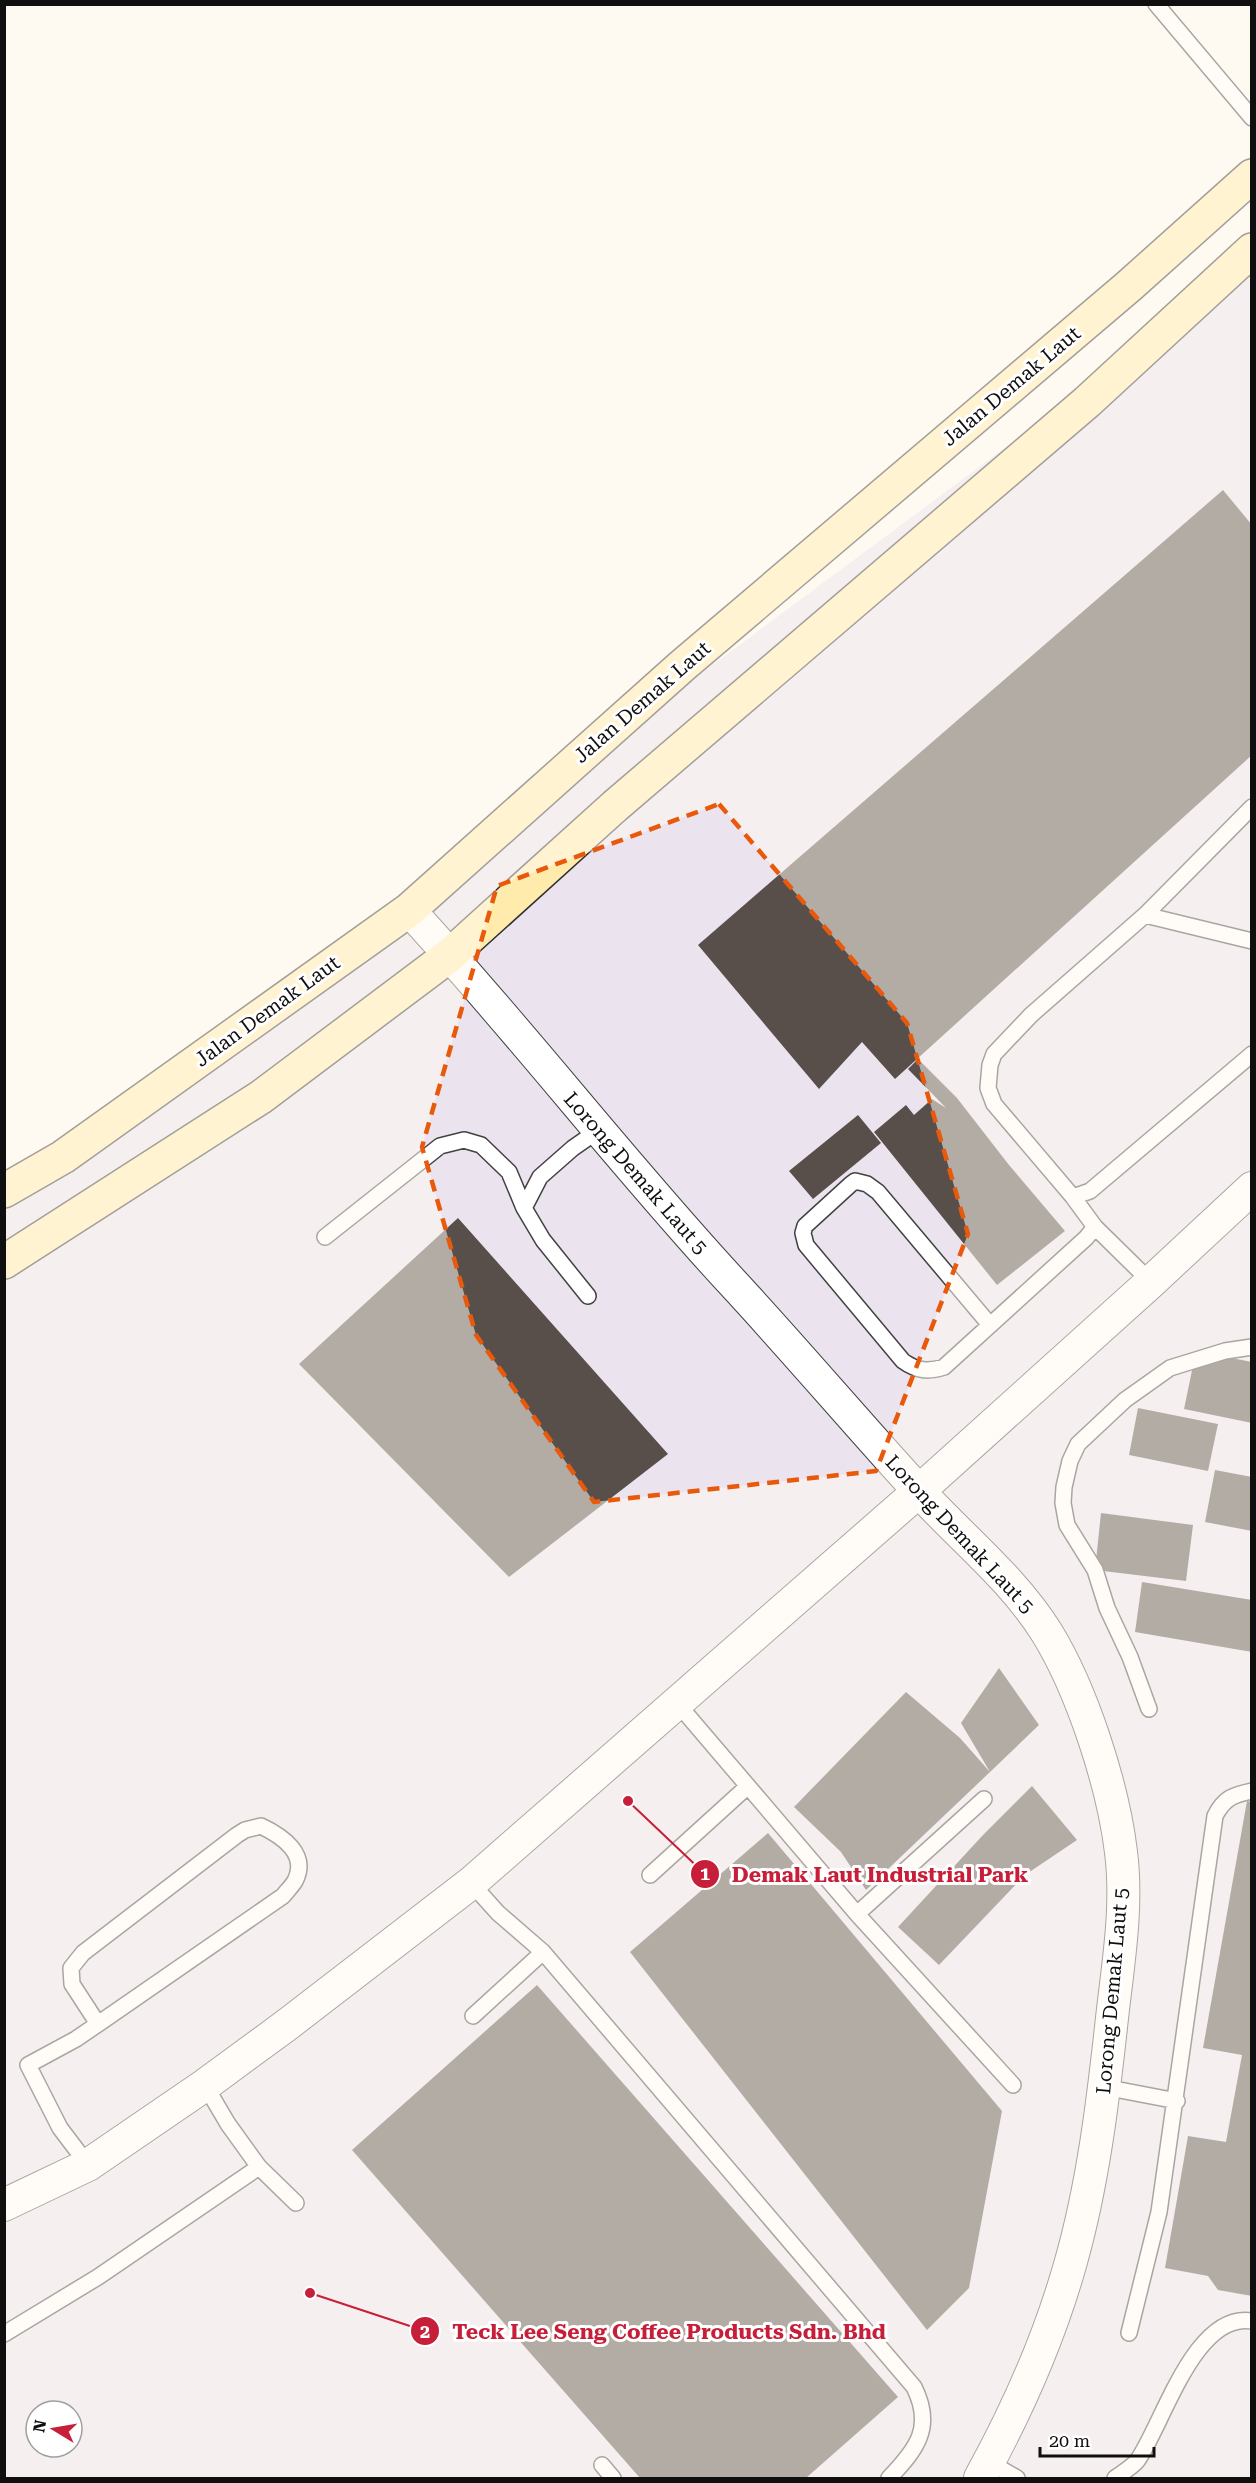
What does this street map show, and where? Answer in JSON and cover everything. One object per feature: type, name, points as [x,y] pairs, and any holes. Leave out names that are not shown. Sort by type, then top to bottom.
[{"type":"main road","name":"Jalan Demak Laut","points":[[4,1191],[63,1157],[409,910],[682,666],[1130,286],[1251,176]]},
{"type":"main road","points":[[4,1262],[261,1097],[450,955],[615,806],[1087,402],[1251,250]]},
{"type":"street","name":"Lorong Demak Laut 5","points":[[409,910],[679,1224],[919,1491],[1009,1583],[1050,1638],[1078,1697],[1105,1773],[1121,1852],[1122,1927],[1104,2087],[1083,2214],[1070,2267],[1031,2374],[985,2470]]},
{"type":"street","points":[[4,2205],[88,2165],[205,2085],[471,1883],[919,1491],[1151,1282],[1251,1188]]},
{"type":"lane","points":[[1156,4],[1251,118]]},
{"type":"lane","points":[[1151,1282],[1095,1227],[1073,1197],[994,1104],[988,1088],[990,1065],[993,1054],[1030,1015],[1145,915],[1251,807]]},
{"type":"lane","points":[[1145,915],[1251,941]]},
{"type":"lane","points":[[1073,1197],[1090,1191],[1251,1054]]},
{"type":"lane","points":[[524,1208],[540,1177],[573,1148],[599,1130]]},
{"type":"lane","points":[[325,1237],[440,1146],[464,1140],[481,1145],[509,1172],[524,1208],[543,1240],[588,1296]]},
{"type":"lane","points":[[990,1325],[878,1192],[867,1184],[855,1181],[850,1184],[805,1226],[806,1245],[903,1361],[913,1368],[932,1371],[944,1367],[1086,1238],[1095,1227]]},
{"type":"lane","points":[[1149,1709],[1130,1657],[1107,1608],[1095,1570],[1067,1525],[1063,1503],[1070,1461],[1078,1444],[1125,1401],[1170,1368],[1225,1351],[1251,1347]]},
{"type":"lane","points":[[677,1703],[857,1914],[1013,2085]]},
{"type":"lane","points":[[650,1875],[748,1786]]},
{"type":"lane","points":[[1129,2333],[1159,2212],[1215,1816],[1222,1803],[1237,1794],[1251,1791]]},
{"type":"lane","points":[[857,1914],[984,1799]]},
{"type":"lane","points":[[88,2165],[60,2128],[28,2065],[76,2039],[98,2024],[283,1896],[296,1880],[298,1862],[291,1846],[281,1836],[261,1826],[245,1830],[83,1953],[71,1968],[72,1984],[98,2024]]},
{"type":"lane","points":[[471,1883],[498,1913],[543,1952],[914,2387],[920,2400],[924,2425],[913,2451],[889,2478]]},
{"type":"lane","points":[[473,2016],[543,1952]]},
{"type":"lane","points":[[205,2085],[228,2124],[259,2167],[296,2203]]},
{"type":"lane","points":[[1104,2087],[1176,2101]]},
{"type":"lane","points":[[4,2334],[107,2270],[259,2167]]},
{"type":"lane","points":[[1116,2478],[1137,2461],[1178,2378],[1208,2340],[1224,2326],[1251,2321]]},
{"type":"lane","points":[[602,2465],[613,2478]]},
{"type":"lane","points":[[985,2470],[1017,2478]]},
{"type":"highlighted area","points":[[719,804],[907,1023],[968,1234],[876,1471],[594,1502],[476,1335],[422,1147],[497,886]]},
{"type":"shaded area","points":[[1251,265],[1251,2478],[5,2478],[4,1191]]},
{"type":"building","points":[[1223,490],[1252,525],[1252,755],[895,1079],[862,1042],[819,1089],[698,945]]},
{"type":"building","points":[[918,1059],[957,1098],[1009,1165],[1065,1231],[997,1285],[874,1132],[906,1105],[914,1115],[932,1099],[946,1108],[908,1069]]},
{"type":"building","points":[[858,1115],[881,1143],[813,1199],[789,1171]]},
{"type":"building","points":[[458,1218],[668,1454],[509,1577],[299,1364]]},
{"type":"building","points":[[1196,1351],[1252,1362],[1252,1423],[1184,1409]]},
{"type":"building","points":[[1138,1408],[1218,1424],[1208,1471],[1129,1455]]},
{"type":"building","points":[[1215,1470],[1252,1477],[1252,1531],[1205,1522]]},
{"type":"building","points":[[1101,1513],[1193,1525],[1186,1581],[1095,1570]]},
{"type":"building","points":[[1142,1582],[1252,1600],[1252,1652],[1135,1632]]},
{"type":"building","points":[[999,1668],[1039,1725],[990,1772],[961,1723]]},
{"type":"building","points":[[906,1692],[960,1738],[990,1772],[866,1890],[841,1852],[794,1807]]},
{"type":"building","points":[[1032,1786],[1077,1840],[1025,1875],[939,1965],[898,1927]]},
{"type":"building","points":[[1247,1801],[1252,1802],[1252,2296],[1218,2290],[1208,2276],[1165,2268],[1188,2136],[1226,2142],[1242,2055],[1203,2048]]},
{"type":"building","points":[[768,1833],[1002,2111],[969,2288],[927,2330],[630,1952]]},
{"type":"building","points":[[537,1985],[898,2397],[806,2478],[640,2478],[352,2150]]},
{"type":"place","name":"Demak Laut Industrial Park","points":[[628,1801]]},
{"type":"place","name":"Teck Lee Seng Coffee Products Sdn. Bhd","points":[[310,2293]]}]
